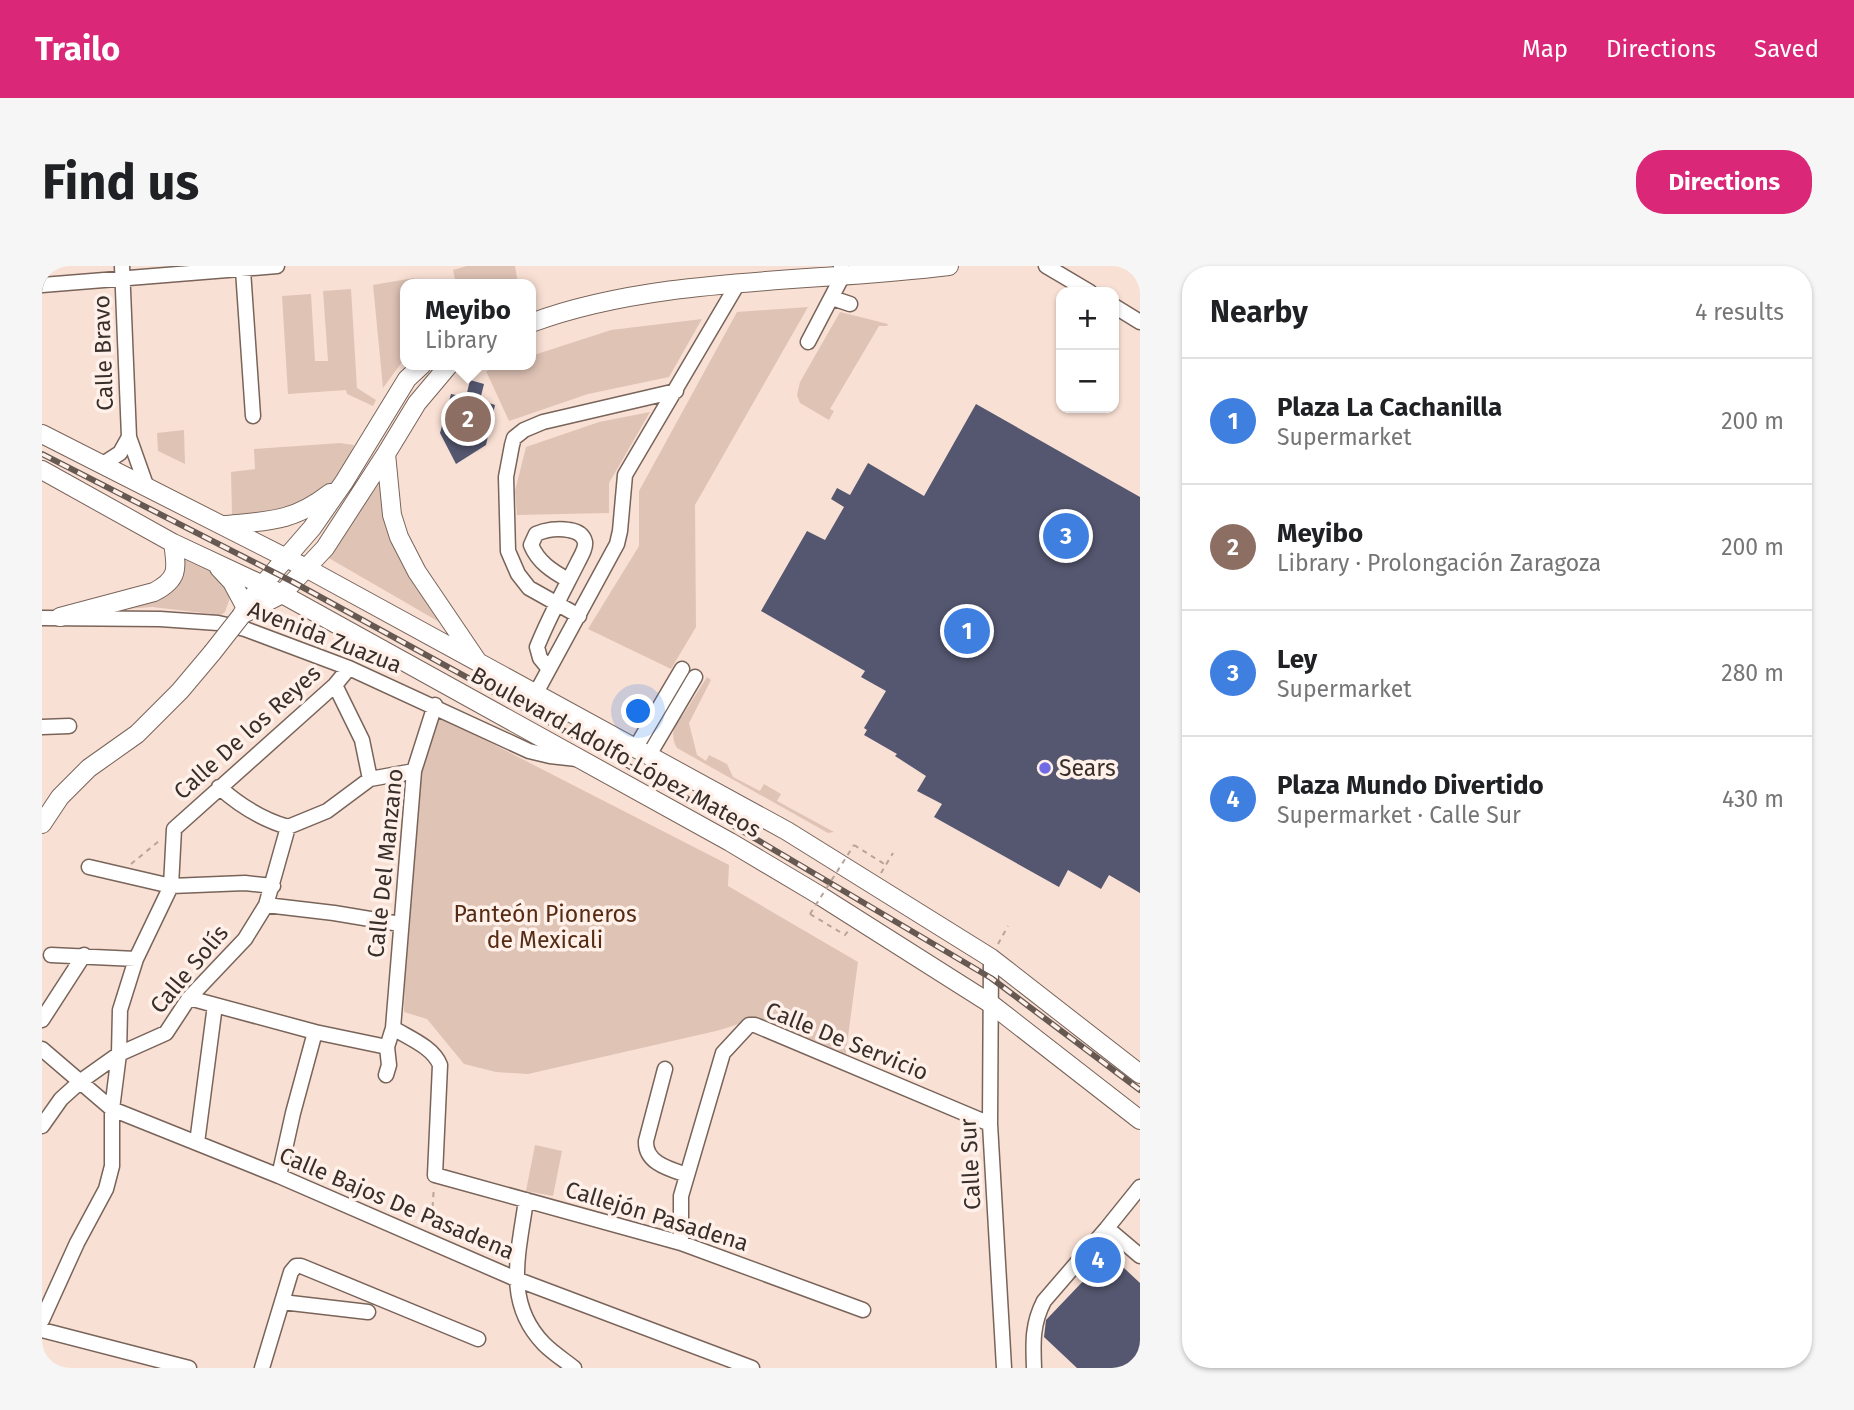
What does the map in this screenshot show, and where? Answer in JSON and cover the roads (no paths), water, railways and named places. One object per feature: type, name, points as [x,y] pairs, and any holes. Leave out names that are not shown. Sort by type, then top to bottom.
[{"type":"main road","points":[[536,322],[598,303],[669,291],[841,271],[949,266]]},
{"type":"main road","points":[[42,824],[60,797],[89,768],[137,734],[180,691],[212,653],[262,585],[312,528],[344,482],[407,379],[417,370]]},
{"type":"main road","points":[[244,613],[282,594],[325,548],[416,402],[445,370]]},
{"type":"main road","name":"Boulevard Adolfo López Mateos","points":[[42,433],[306,568],[787,831],[991,958],[1140,1074]]},
{"type":"main road","points":[[386,454],[392,515],[399,537],[417,572],[480,665]]},
{"type":"main road","name":"Boulevard Adolfo López Mateos","points":[[42,470],[173,543],[282,594],[820,895],[990,1004],[1140,1120]]},
{"type":"main road","points":[[224,525],[282,520],[304,512],[344,482]]},
{"type":"main road","points":[[51,618],[154,592],[167,585],[174,577],[176,563],[173,543]]},
{"type":"main road","points":[[215,562],[232,582],[244,613]]},
{"type":"street","points":[[42,285],[122,272],[243,270],[277,266]]},
{"type":"street","points":[[1046,266],[1082,287]]},
{"type":"street","points":[[243,270],[253,416]]},
{"type":"street","points":[[808,342],[832,298],[841,271]]},
{"type":"street","name":"Calle Bravo","points":[[122,272],[129,437],[146,485]]},
{"type":"street","points":[[536,693],[617,544],[625,475],[737,285]]},
{"type":"street","points":[[832,298],[850,304]]},
{"type":"street","points":[[1119,309],[1140,322]]},
{"type":"street","points":[[579,616],[529,588],[517,574],[508,551],[506,477],[514,439],[524,430],[543,422],[676,391]]},
{"type":"street","name":"Calle Bravo","points":[[103,464],[120,453],[129,437]]},
{"type":"street","points":[[549,669],[540,657],[537,647],[552,616],[555,603],[568,580]]},
{"type":"street","name":"Avenida Zuazua","points":[[51,618],[160,619],[218,623],[245,629],[349,668],[435,705],[529,751],[550,757],[579,759]]},
{"type":"street","name":"Calle De los Reyes","points":[[42,1320],[77,1243],[106,1189],[112,1166],[112,1110],[119,1054],[120,1010],[136,958],[171,887],[174,828],[335,685],[349,668]]},
{"type":"street","points":[[643,751],[682,669]]},
{"type":"street","points":[[643,751],[695,677]]},
{"type":"street","points":[[335,685],[362,740],[370,779]]},
{"type":"street","name":"Calle Del Manzano","points":[[386,1075],[389,1065],[387,1047],[393,1028],[414,771],[435,705]]},
{"type":"street","points":[[42,727],[69,726]]},
{"type":"street","points":[[219,787],[241,806],[268,821],[288,827],[327,811],[370,779],[414,771]]},
{"type":"street","name":"Calle Solís","points":[[42,1126],[61,1099],[81,1081],[119,1054],[166,1033],[189,998],[245,939],[266,905],[273,887],[288,827]]},
{"type":"street","points":[[89,867],[171,887],[245,883],[273,887]]},
{"type":"street","points":[[266,905],[400,924]]},
{"type":"street","points":[[51,955],[136,958]]},
{"type":"street","points":[[42,1020],[84,955]]},
{"type":"street","name":"Calle Sur","points":[[991,958],[990,1124],[1004,1368]]},
{"type":"street","points":[[189,998],[315,1032],[387,1047]]},
{"type":"street","points":[[197,1143],[215,1006]]},
{"type":"street","name":"Calle De Servicio","points":[[681,1243],[680,1206],[723,1053],[745,1028],[751,1025],[990,1124]]},
{"type":"street","name":"Callejón Pasadena","points":[[393,1028],[431,1051],[440,1065],[435,1175],[681,1243],[863,1310]]},
{"type":"street","points":[[279,1176],[315,1032]]},
{"type":"street","name":"Calle Bajos De Pasadena","points":[[42,1049],[112,1110],[279,1176],[516,1279],[752,1368]]},
{"type":"street","points":[[665,1069],[646,1141],[647,1151],[650,1157],[660,1164],[687,1175]]},
{"type":"street","points":[[1034,1368],[1033,1326],[1044,1301],[1140,1187]]},
{"type":"street","points":[[526,1200],[516,1279],[522,1313],[546,1346],[574,1368]]},
{"type":"street","points":[[1107,1227],[1140,1256]]},
{"type":"street","points":[[262,1368],[291,1272],[296,1266],[478,1339]]},
{"type":"street","points":[[282,1302],[368,1311]]},
{"type":"street","points":[[42,1330],[184,1367]]},
{"type":"railway","points":[[42,454],[293,582],[678,793],[991,978],[1140,1090]]},
{"type":"place","name":"Meyibo","points":[[468,419]]},
{"type":"place","name":"Ley","points":[[1066,536]]},
{"type":"place","name":"Plaza La Cachanilla","points":[[967,631]]},
{"type":"place","name":"Sears","points":[[1045,768]]},
{"type":"place","name":"Plaza Mundo Divertido","points":[[1098,1260]]},
{"type":"park label","name":"Panteón Pioneros de Mexicali","points":[[545,927]]}]
